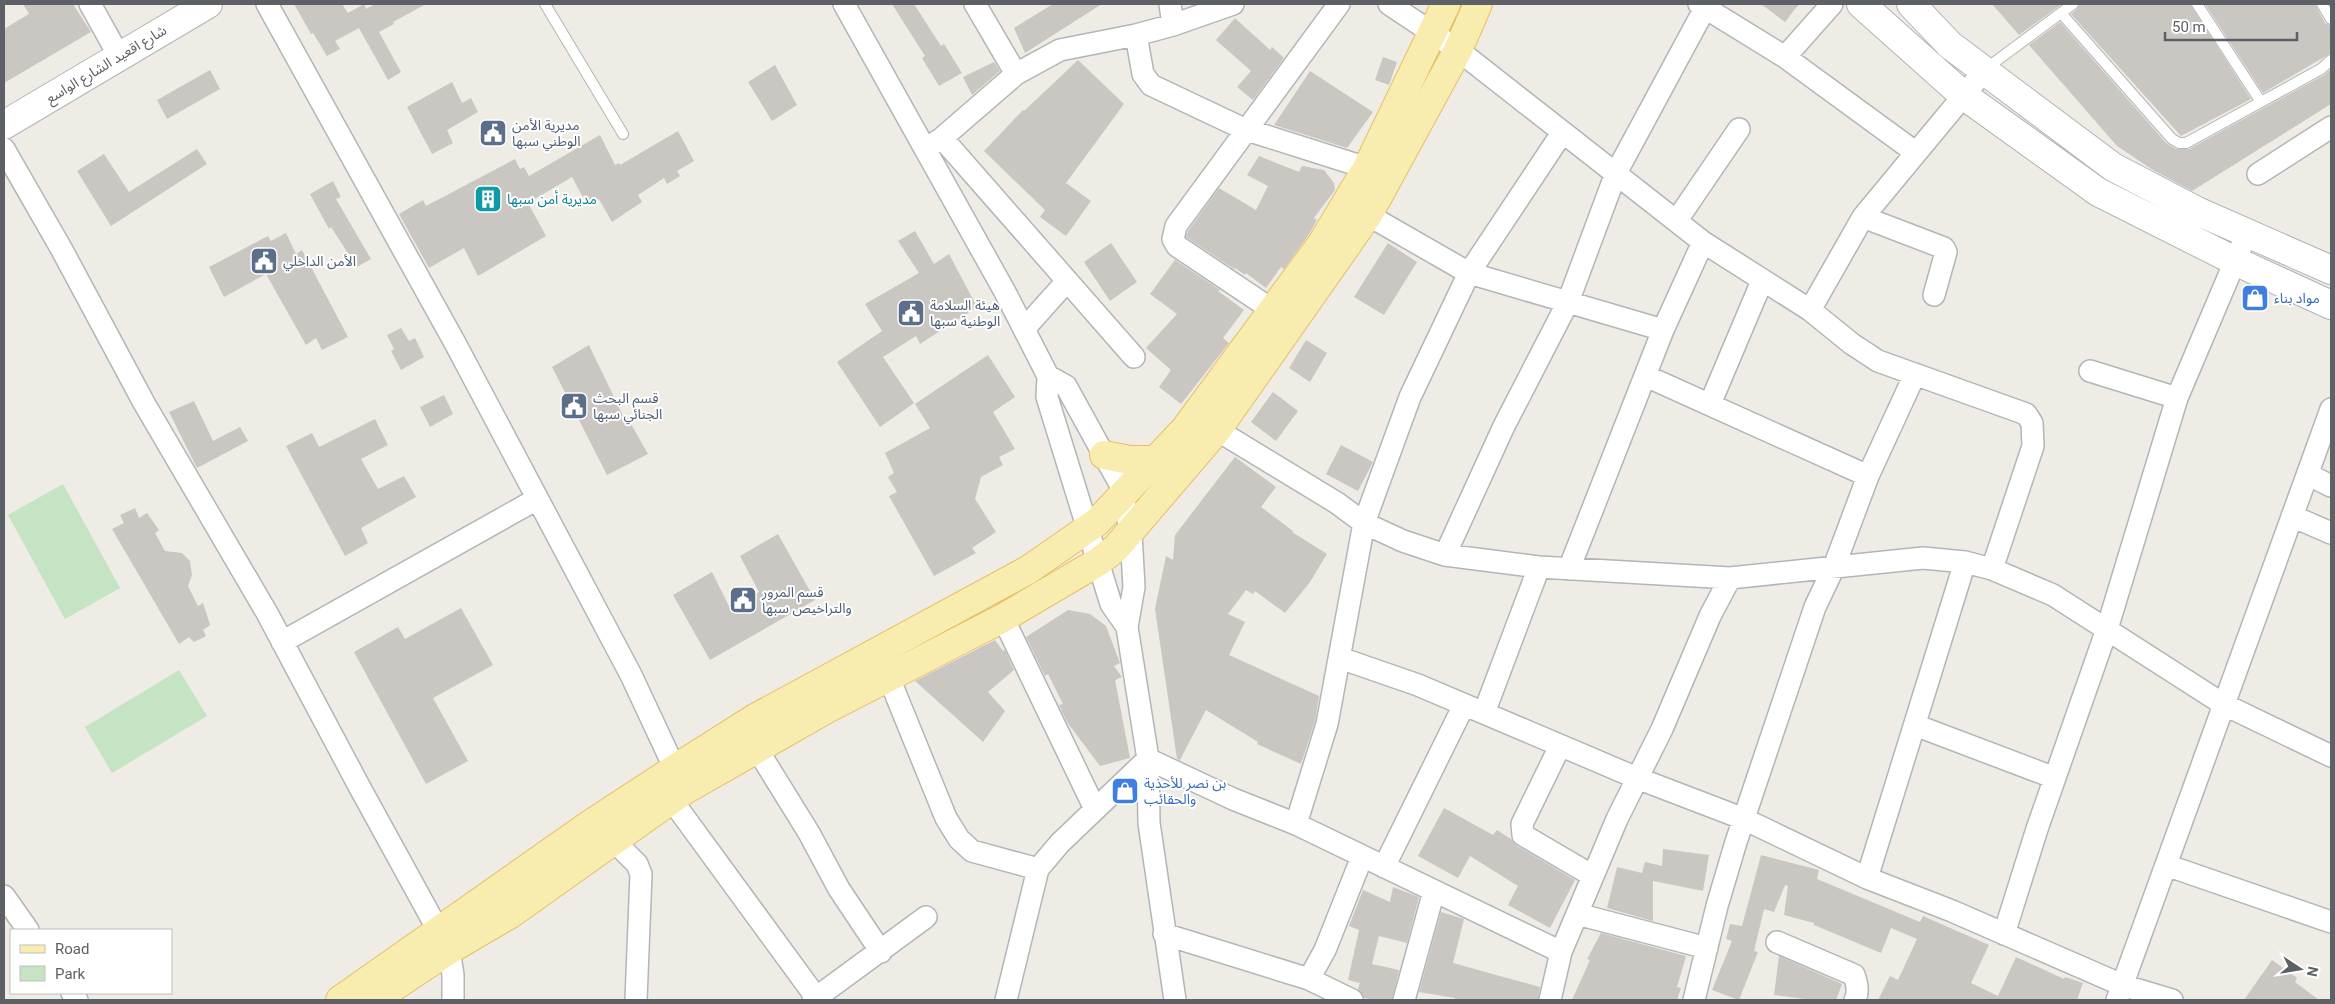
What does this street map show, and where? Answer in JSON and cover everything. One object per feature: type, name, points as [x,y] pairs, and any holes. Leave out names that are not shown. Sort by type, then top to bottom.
[{"type":"main road","name":"شارع اقعيد الشارع الواسع","points":[[4,125],[208,4]]},
{"type":"main road","points":[[340,1000],[444,940],[509,915],[613,840],[756,718],[1028,570],[1090,529],[1158,460],[1185,429],[1271,309],[1322,243],[1367,168],[1446,4]]},
{"type":"main road","points":[[374,1000],[444,940],[589,825],[757,749],[825,710],[1003,618],[1098,562],[1131,533],[1217,430],[1368,215],[1458,50],[1478,4]]},
{"type":"main road","points":[[1862,4],[1963,95],[2098,192],[2235,261],[2331,305]]},
{"type":"main road","points":[[1911,4],[1950,45],[2113,167],[2197,211],[2331,270]]},
{"type":"main road","points":[[1104,455],[1130,460],[1158,460]]},
{"type":"street","points":[[90,4],[119,56]]},
{"type":"street","points":[[266,4],[450,334],[631,675],[677,786],[816,999],[926,917]]},
{"type":"street","points":[[844,4],[934,144],[1048,376],[1047,397],[1090,529],[1098,562],[1112,604],[1127,627]]},
{"type":"street","points":[[975,4],[1016,74]]},
{"type":"street","points":[[1170,4],[1173,25]]},
{"type":"street","points":[[934,144],[1016,74],[1060,50],[1136,35],[1173,25],[1234,4]]},
{"type":"street","points":[[1271,309],[1177,246],[1173,239],[1176,226],[1244,130],[1339,4]]},
{"type":"street","points":[[1389,4],[1458,50],[1703,242],[1810,310],[1852,344],[1878,361],[2015,408],[2026,414],[2032,423],[2033,446],[1992,569]]},
{"type":"street","points":[[1785,57],[1832,4]]},
{"type":"street","points":[[1445,555],[1504,426],[1568,302],[1616,174],[1702,6],[1785,57],[1915,152]]},
{"type":"street","points":[[1136,35],[1143,74],[1151,85],[1244,130],[1367,168]]},
{"type":"street","points":[[1810,310],[1863,218],[1915,152],[1984,71]]},
{"type":"street","points":[[2258,174],[2331,127]]},
{"type":"street","points":[[1677,220],[1739,129]]},
{"type":"street","points":[[1296,824],[1327,724],[1364,523],[1410,397],[1469,273],[1562,133]]},
{"type":"street","points":[[934,144],[1067,280],[1134,357]]},
{"type":"street","points":[[4,149],[62,250],[144,402],[282,642],[444,940],[453,975],[453,1000]]},
{"type":"street","points":[[1368,215],[1469,273],[1663,330]]},
{"type":"street","points":[[1863,218],[1944,248],[1946,252],[1934,295]]},
{"type":"street","points":[[2004,934],[2055,778],[2107,629],[2177,398],[2247,233]]},
{"type":"street","points":[[1569,569],[1663,330],[1703,242]]},
{"type":"street","points":[[1024,329],[1067,280]]},
{"type":"street","points":[[1710,404],[1762,281]]},
{"type":"street","points":[[2090,371],[2177,398]]},
{"type":"street","points":[[1694,1000],[1717,906],[1815,607],[1834,567],[1868,476],[1915,374]]},
{"type":"street","points":[[1048,376],[1066,386],[1120,484],[1131,533],[1134,587],[1127,627],[1148,759],[1149,823],[1172,999]]},
{"type":"street","points":[[1646,376],[1868,476]]},
{"type":"street","points":[[2120,993],[2223,704],[2292,516],[2309,475],[2331,409]]},
{"type":"street","points":[[1217,430],[1337,503],[1364,523],[1403,541],[1445,555],[1569,569],[1730,578],[1923,558],[1965,562],[1992,569],[2053,595],[2223,704],[2331,756]]},
{"type":"street","points":[[2309,475],[2331,486]]},
{"type":"street","points":[[282,642],[537,500]]},
{"type":"street","points":[[2292,516],[2331,533]]},
{"type":"street","points":[[1867,878],[1965,562]]},
{"type":"street","points":[[1484,714],[1539,566]]},
{"type":"street","points":[[1550,1000],[1561,952],[1593,876],[1637,778],[1662,729],[1710,616],[1730,578]]},
{"type":"street","points":[[1003,618],[1095,809]]},
{"type":"street","points":[[1340,658],[1418,685],[1637,778],[1744,820],[1867,878],[1952,911],[2004,934],[2120,993],[2172,1000]]},
{"type":"street","points":[[889,678],[946,818],[959,839],[972,851],[1038,869]]},
{"type":"street","points":[[1384,867],[1464,705]]},
{"type":"street","points":[[1915,725],[2055,778]]},
{"type":"street","points":[[1560,746],[1522,824],[1523,834],[1593,876]]},
{"type":"street","points":[[757,749],[808,833],[839,889],[881,952]]},
{"type":"street","points":[[1006,1000],[1038,869],[1060,843],[1148,759]]},
{"type":"street","points":[[1148,759],[1234,799],[1296,824],[1561,952]]},
{"type":"street","points":[[613,840],[637,864],[641,874],[636,1000]]},
{"type":"street","points":[[1309,979],[1325,950],[1362,857]]},
{"type":"street","points":[[2166,865],[2331,922]]},
{"type":"street","points":[[1404,1000],[1434,891]]},
{"type":"street","points":[[4,896],[27,929]]},
{"type":"street","points":[[1578,914],[1707,948]]},
{"type":"street","points":[[1164,934],[1309,979],[1352,1000]]},
{"type":"street","points":[[1777,942],[1854,975],[1857,982],[1855,1000]]},
{"type":"lane","points":[[545,4],[623,134]]},
{"type":"lane","points":[[1984,71],[2073,4]]},
{"type":"lane","points":[[2197,4],[2261,102]]},
{"type":"lane","points":[[2322,4],[2331,19]]},
{"type":"lane","points":[[2061,13],[2172,139],[2179,143],[2186,143],[2321,69],[2331,60]]},
{"type":"green space","points":[[63,484],[120,588],[65,619],[8,515]]},
{"type":"green space","points":[[179,670],[207,716],[112,773],[85,727]]},
{"type":"building","points":[[23,4],[73,4],[91,32],[4,83],[4,29],[29,14]]},
{"type":"building","points":[[294,4],[342,4],[348,13],[364,4],[366,9],[375,4],[426,4],[379,32],[401,72],[388,80],[359,28],[335,41],[340,49],[327,56],[313,33],[311,34]]},
{"type":"building","points":[[892,4],[914,4],[941,46],[944,44],[962,73],[939,86],[922,58],[925,56]]},
{"type":"building","points":[[1053,4],[1102,4],[1025,53],[1014,28]]},
{"type":"building","points":[[1761,4],[1799,4],[1785,22]]},
{"type":"building","points":[[1992,4],[2062,4],[2019,35]]},
{"type":"building","points":[[2080,4],[2190,4],[2251,99],[2181,136],[2071,14]]},
{"type":"building","points":[[2205,4],[2315,4],[2325,23],[2331,26],[2331,53],[2263,93]]},
{"type":"building","points":[[1235,18],[1270,50],[1272,47],[1284,58],[1253,100],[1237,87],[1251,71],[1216,40]]},
{"type":"building","points":[[2060,22],[2167,144],[2176,149],[2189,149],[2324,75],[2331,69],[2331,104],[2192,191],[2153,170],[2117,146],[2029,45]]},
{"type":"building","points":[[1383,57],[1397,62],[1389,85],[1375,80]]},
{"type":"building","points":[[1078,60],[1124,104],[1066,183],[1091,201],[1066,236],[1040,217],[1045,210],[984,151],[1023,110]]},
{"type":"building","points":[[994,62],[1000,71],[972,95],[963,77]]},
{"type":"building","points":[[775,65],[797,105],[772,121],[748,82]]},
{"type":"building","points":[[210,70],[220,89],[167,119],[157,100]]},
{"type":"building","points":[[1310,71],[1373,112],[1347,148],[1274,125]]},
{"type":"building","points":[[452,82],[462,103],[471,98],[478,112],[447,130],[453,143],[432,154],[407,107]]},
{"type":"building","points":[[678,131],[694,161],[677,171],[680,176],[667,184],[664,178],[638,195],[642,202],[612,222],[599,199],[587,205],[572,177],[528,203],[546,236],[478,276],[464,248],[429,268],[399,214],[423,200],[426,206],[515,159],[520,169],[524,167],[529,176],[600,135],[615,165],[619,163],[620,165]]},
{"type":"building","points":[[197,149],[207,164],[111,226],[77,171],[104,154],[129,192]]},
{"type":"building","points":[[1259,156],[1299,172],[1302,166],[1324,170],[1334,183],[1335,190],[1314,218],[1317,220],[1309,234],[1284,269],[1281,267],[1266,288],[1246,273],[1245,275],[1234,269],[1186,237],[1188,231],[1219,188],[1256,210],[1268,186],[1247,175]]},
{"type":"building","points":[[333,181],[341,197],[336,199],[371,259],[357,267],[331,227],[329,229],[310,194]]},
{"type":"building","points":[[915,231],[934,264],[949,254],[977,307],[920,344],[916,336],[883,357],[914,403],[880,427],[837,362],[882,331],[865,304],[919,273],[898,241]]},
{"type":"building","points":[[286,233],[296,254],[302,250],[348,337],[322,350],[316,338],[306,345],[266,274],[224,297],[209,267],[268,236],[271,241]]},
{"type":"building","points":[[1111,243],[1137,282],[1110,301],[1084,262]]},
{"type":"building","points":[[1388,243],[1417,262],[1384,315],[1354,297]]},
{"type":"building","points":[[1175,260],[1220,290],[1218,291],[1244,310],[1223,338],[1229,343],[1181,404],[1159,387],[1171,370],[1146,348],[1177,314],[1150,294]]},
{"type":"building","points":[[401,328],[409,341],[415,338],[424,357],[401,370],[391,351],[394,349],[387,335]]},
{"type":"building","points":[[1306,340],[1327,353],[1310,382],[1289,368]]},
{"type":"building","points":[[589,345],[624,418],[627,417],[648,454],[607,475],[552,367]]},
{"type":"building","points":[[988,355],[1015,397],[993,412],[1015,449],[999,457],[1003,465],[981,477],[975,499],[996,532],[972,548],[976,553],[934,576],[889,496],[897,492],[888,477],[894,473],[885,453],[930,428],[915,404]]},
{"type":"building","points":[[1273,392],[1298,411],[1276,441],[1251,422]]},
{"type":"building","points":[[444,395],[453,414],[430,427],[420,407]]},
{"type":"building","points":[[194,401],[213,441],[240,427],[248,441],[197,468],[169,412]]},
{"type":"building","points":[[375,419],[388,445],[361,459],[378,489],[404,476],[416,497],[361,528],[368,543],[345,556],[286,446],[312,433],[319,447]]},
{"type":"building","points":[[1341,445],[1373,462],[1358,491],[1326,474]]},
{"type":"building","points":[[1235,457],[1276,487],[1261,507],[1292,532],[1327,554],[1310,582],[1285,613],[1255,591],[1253,594],[1246,590],[1228,614],[1245,622],[1229,655],[1319,696],[1315,721],[1301,764],[1257,744],[1258,742],[1206,710],[1180,760],[1177,759],[1155,609],[1166,556],[1173,560],[1175,535]]},
{"type":"building","points":[[135,508],[139,518],[147,513],[159,530],[155,533],[165,551],[182,553],[190,561],[192,575],[188,586],[198,606],[203,603],[210,625],[203,630],[206,636],[194,642],[189,637],[179,644],[112,529],[124,523],[120,515]]},
{"type":"building","points":[[778,534],[815,600],[710,660],[673,595],[712,572],[731,610],[759,592],[740,556]]},
{"type":"building","points":[[461,608],[493,665],[433,698],[468,761],[426,784],[354,652],[398,627],[405,639]]},
{"type":"building","points":[[1068,610],[1090,614],[1106,626],[1120,663],[1114,666],[1122,677],[1115,680],[1130,758],[1100,766],[1067,722],[1059,705],[1063,704],[1048,674],[1045,676],[1026,637]]},
{"type":"building","points":[[995,640],[1003,651],[1005,650],[1014,670],[988,692],[1005,711],[983,742],[915,681]]},
{"type":"building","points":[[1444,808],[1493,835],[1497,830],[1511,839],[1517,846],[1575,880],[1550,928],[1508,905],[1518,886],[1470,856],[1458,878],[1418,856]]},
{"type":"building","points":[[1663,849],[1709,855],[1703,891],[1653,881],[1653,921],[1607,908],[1617,867],[1642,873],[1645,862],[1662,866]]},
{"type":"building","points":[[1761,855],[1819,870],[1817,879],[1920,922],[1923,916],[1989,945],[1971,983],[1998,996],[2016,957],[2064,979],[2065,977],[2083,983],[2077,1000],[1878,1000],[1890,976],[1898,980],[1917,939],[1891,928],[1881,953],[1814,925],[1814,923],[1784,915],[1788,886],[1785,885],[1774,912],[1764,909],[1754,951],[1758,952],[1739,1000],[1712,990],[1732,941],[1726,939],[1730,924],[1742,926]]},
{"type":"building","points":[[1393,887],[1419,897],[1407,943],[1379,936],[1372,964],[1399,970],[1392,1000],[1364,998],[1358,989],[1360,983],[1348,980],[1359,930],[1349,926],[1363,890],[1390,902]]},
{"type":"building","points":[[1441,912],[1464,919],[1453,963],[1540,987],[1538,1000],[1455,1000],[1455,998],[1419,992]]},
{"type":"building","points":[[1601,933],[1686,956],[1677,987],[1681,988],[1677,1000],[1572,1000],[1590,960],[1587,959]]},
{"type":"building","points":[[1779,956],[1842,984],[1836,1000],[1813,1000],[1774,995]]},
{"type":"building","points":[[2272,960],[2297,978],[2295,982],[2319,1000],[2244,1000]]},
{"type":"place","name":"مديرية الأمن الوطني سبها","points":[[493,133]]},
{"type":"place","name":"مديرية أمن سبها","points":[[488,199]]},
{"type":"place","name":"الأمن الداخلي","points":[[264,261]]},
{"type":"place","name":"مواد بناء","points":[[2255,298]]},
{"type":"place","name":"هيئة السلامة الوطنية سبها","points":[[911,313]]},
{"type":"place","name":"قسم البحث الجنائي سبها","points":[[574,406]]},
{"type":"place","name":"قسم المرور والتراخيص سبها","points":[[743,600]]},
{"type":"place","name":"بن نصر للأحذية والحقائب","points":[[1125,791]]}]
